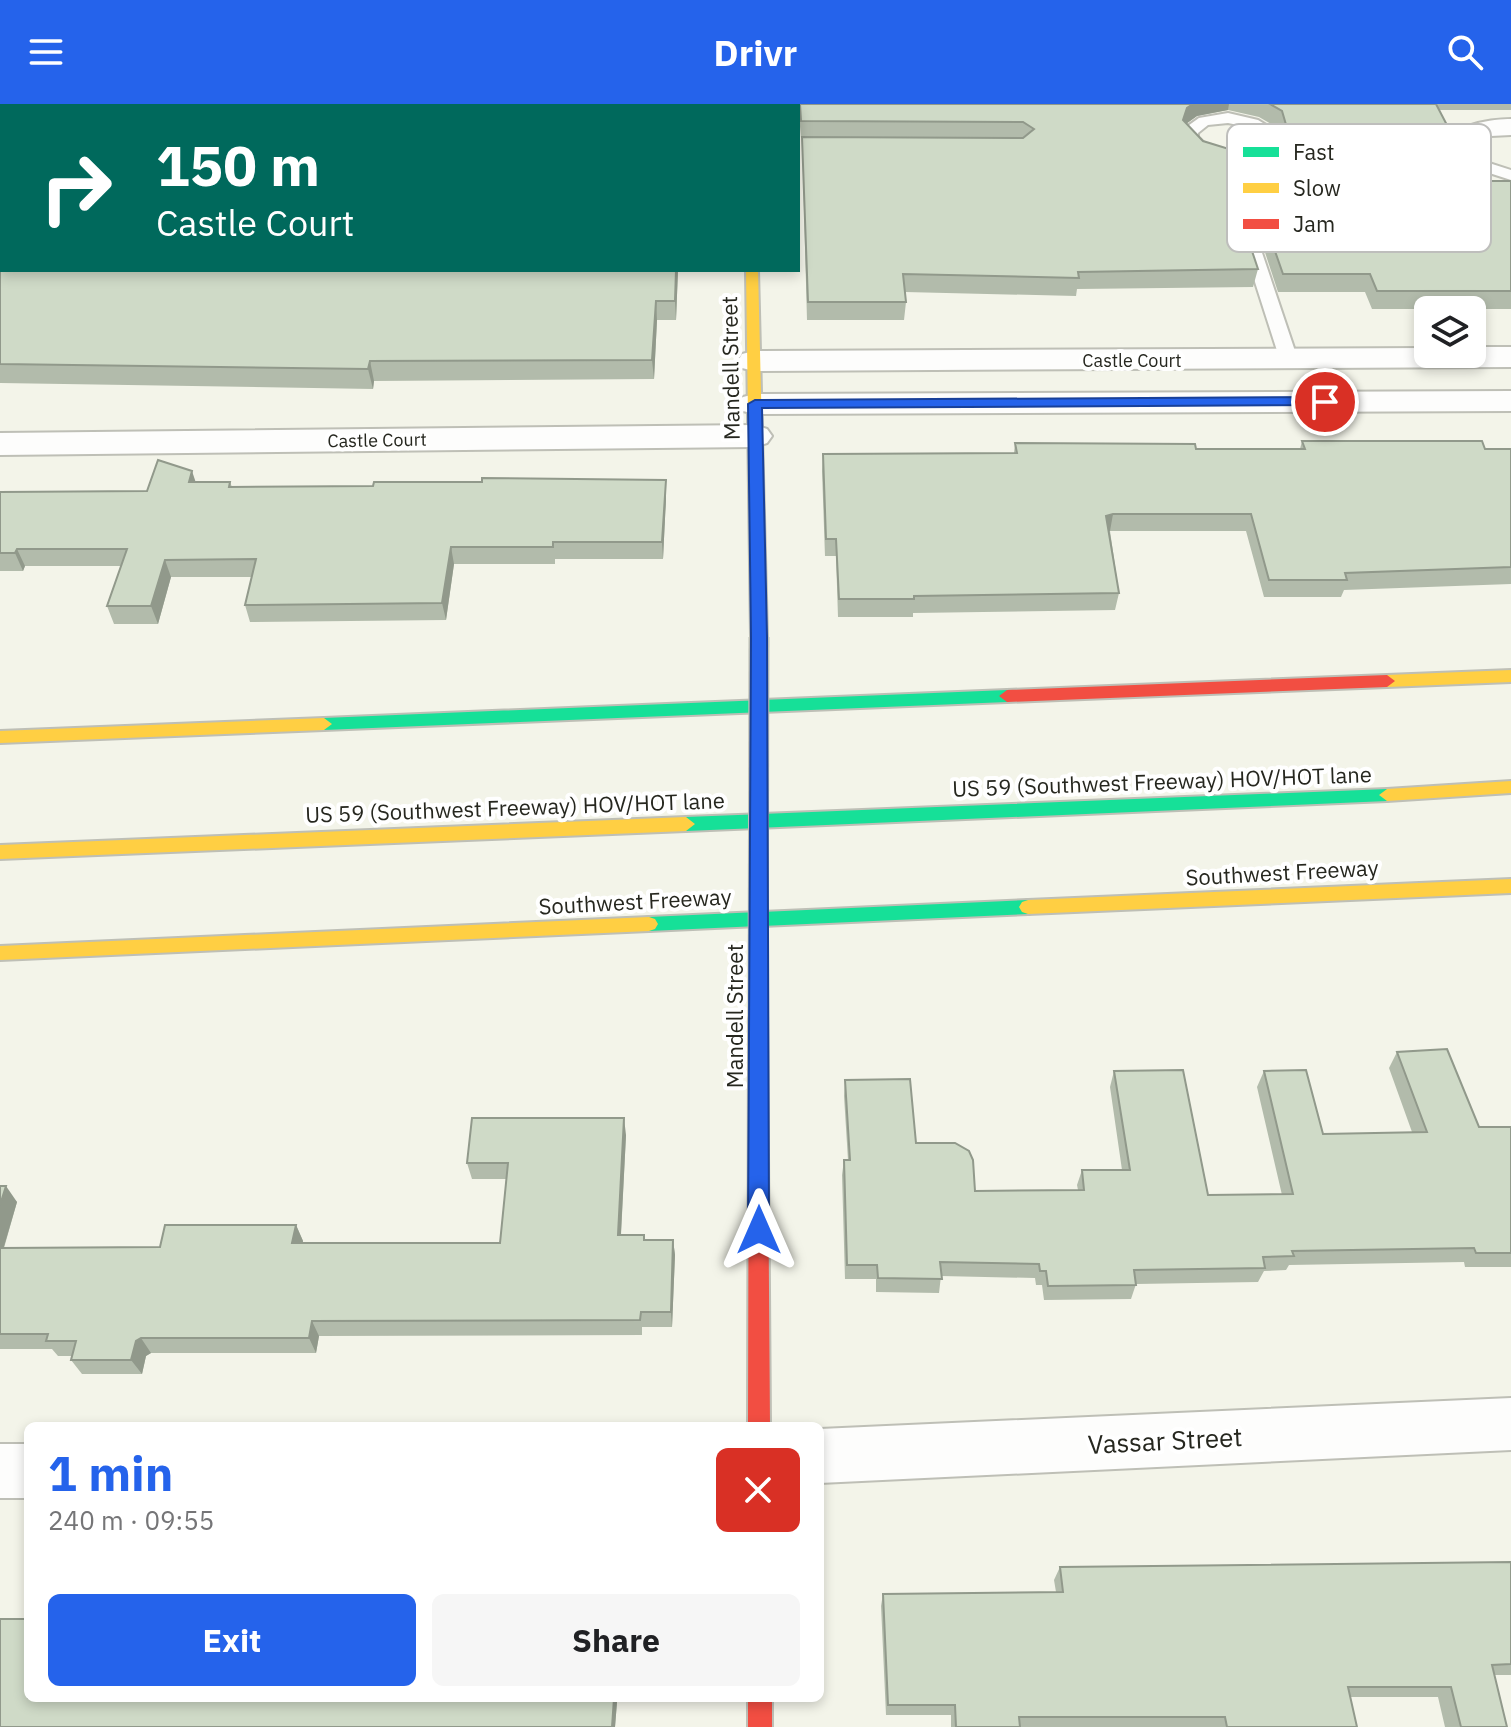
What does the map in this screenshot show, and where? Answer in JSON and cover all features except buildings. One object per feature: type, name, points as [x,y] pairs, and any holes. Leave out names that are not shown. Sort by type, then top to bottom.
[{"type":"main road","name":"Mandell Street","points":[[752,272],[759,637],[759,1422]]},
{"type":"main road","points":[[0,737],[1511,676]]},
{"type":"main road","name":"US 59 (Southwest Freeway) HOV/HOT lane","points":[[0,852],[1362,797],[1511,787]]},
{"type":"main road","name":"Southwest Freeway","points":[[0,953],[1511,886]]},
{"type":"main road","points":[[760,1702],[760,1727]]},
{"type":"street","points":[[1491,128],[1511,127]]},
{"type":"street","name":"Castle Court","points":[[754,361],[1511,357]]},
{"type":"street","name":"Castle Court","points":[[0,444],[755,420],[1511,401]]},
{"type":"street","name":"Vassar Street","points":[[824,1456],[1511,1424]]},
{"type":"street","points":[[0,1471],[24,1471]]},
{"type":"lane","points":[[1227,157],[1215,156],[1194,145],[1190,131],[1204,121],[1215,118],[1255,124]]},
{"type":"lane","points":[[1491,169],[1511,175]]},
{"type":"lane","points":[[1254,252],[1289,360]]},
{"type":"traffic: fast","points":[[758,1019],[759,637]]},
{"type":"traffic: fast","points":[[324,724],[1007,696]]},
{"type":"traffic: fast","points":[[686,824],[1387,795]]},
{"type":"traffic: fast","points":[[649,924],[1028,907]]},
{"type":"traffic: slow","points":[[752,272],[759,637]]},
{"type":"traffic: slow","points":[[1387,681],[1511,676]]},
{"type":"traffic: slow","points":[[0,737],[324,724]]},
{"type":"traffic: slow","points":[[1387,795],[1511,787]]},
{"type":"traffic: slow","points":[[0,852],[686,824]]},
{"type":"traffic: slow","points":[[1028,907],[1511,886]]},
{"type":"traffic: slow","points":[[0,953],[649,924]]},
{"type":"traffic: jam","points":[[1007,696],[1387,681]]},
{"type":"traffic: jam","points":[[758,1019],[759,1422]]},
{"type":"traffic: jam","points":[[760,1702],[760,1727]]},
{"type":"route","points":[[759,1230],[759,637],[755,404],[1325,402]]}]
